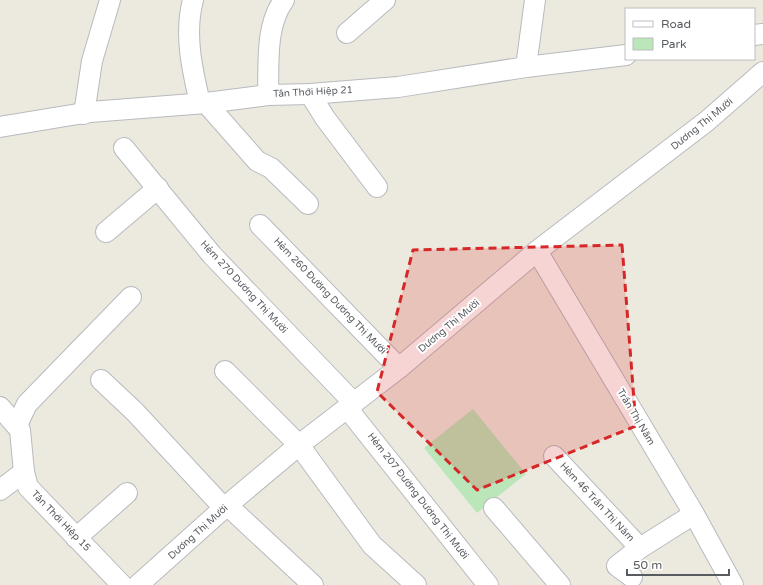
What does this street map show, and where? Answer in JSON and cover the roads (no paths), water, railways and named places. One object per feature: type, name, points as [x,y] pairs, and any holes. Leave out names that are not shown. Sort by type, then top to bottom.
[{"type":"street","points":[[84,114],[92,61],[110,0]]},
{"type":"street","points":[[193,0],[189,16],[190,60],[203,103],[256,161],[271,168],[308,204]]},
{"type":"street","points":[[268,95],[270,45],[276,12],[284,0]]},
{"type":"street","points":[[347,33],[385,0]]},
{"type":"street","points":[[526,67],[535,0]]},
{"type":"street","name":"Tân Thới Hiệp 21","points":[[0,128],[84,114],[203,103],[268,95],[310,94],[398,87],[526,67],[625,55]]},
{"type":"street","name":"Dương Thị Mười","points":[[138,585],[226,507],[299,446],[399,368],[537,251],[708,121],[763,72]]},
{"type":"street","points":[[310,94],[325,118],[377,187]]},
{"type":"street","name":"Hẻm 270 Dương Thị Mười","points":[[124,148],[212,255],[351,405]]},
{"type":"street","points":[[106,232],[158,188]]},
{"type":"street","name":"Hẻm 260 Đường Dương Thị Mười","points":[[260,225],[399,368]]},
{"type":"street","name":"Trần Thị Năm","points":[[537,251],[694,514],[729,583]]},
{"type":"street","points":[[0,407],[17,425],[27,404],[131,297]]},
{"type":"street","points":[[225,371],[299,446],[372,545],[416,585]]},
{"type":"street","points":[[101,380],[135,412],[226,507],[314,585]]},
{"type":"street","name":"Hẻm 207 Đường Dương Thị Mười","points":[[351,405],[488,585]]},
{"type":"street","name":"Tân Thới Hiệp 15","points":[[17,425],[20,430],[24,472],[28,488],[122,585]]},
{"type":"street","name":"Hẻm 46 Trần Thị Năm","points":[[554,456],[640,548]]},
{"type":"street","points":[[0,490],[24,472]]},
{"type":"street","points":[[76,538],[128,493]]},
{"type":"street","points":[[494,508],[560,585]]},
{"type":"street","name":"Hẻm 46 Trần Thị Năm","points":[[632,577],[617,566],[640,548],[694,514]]}]
